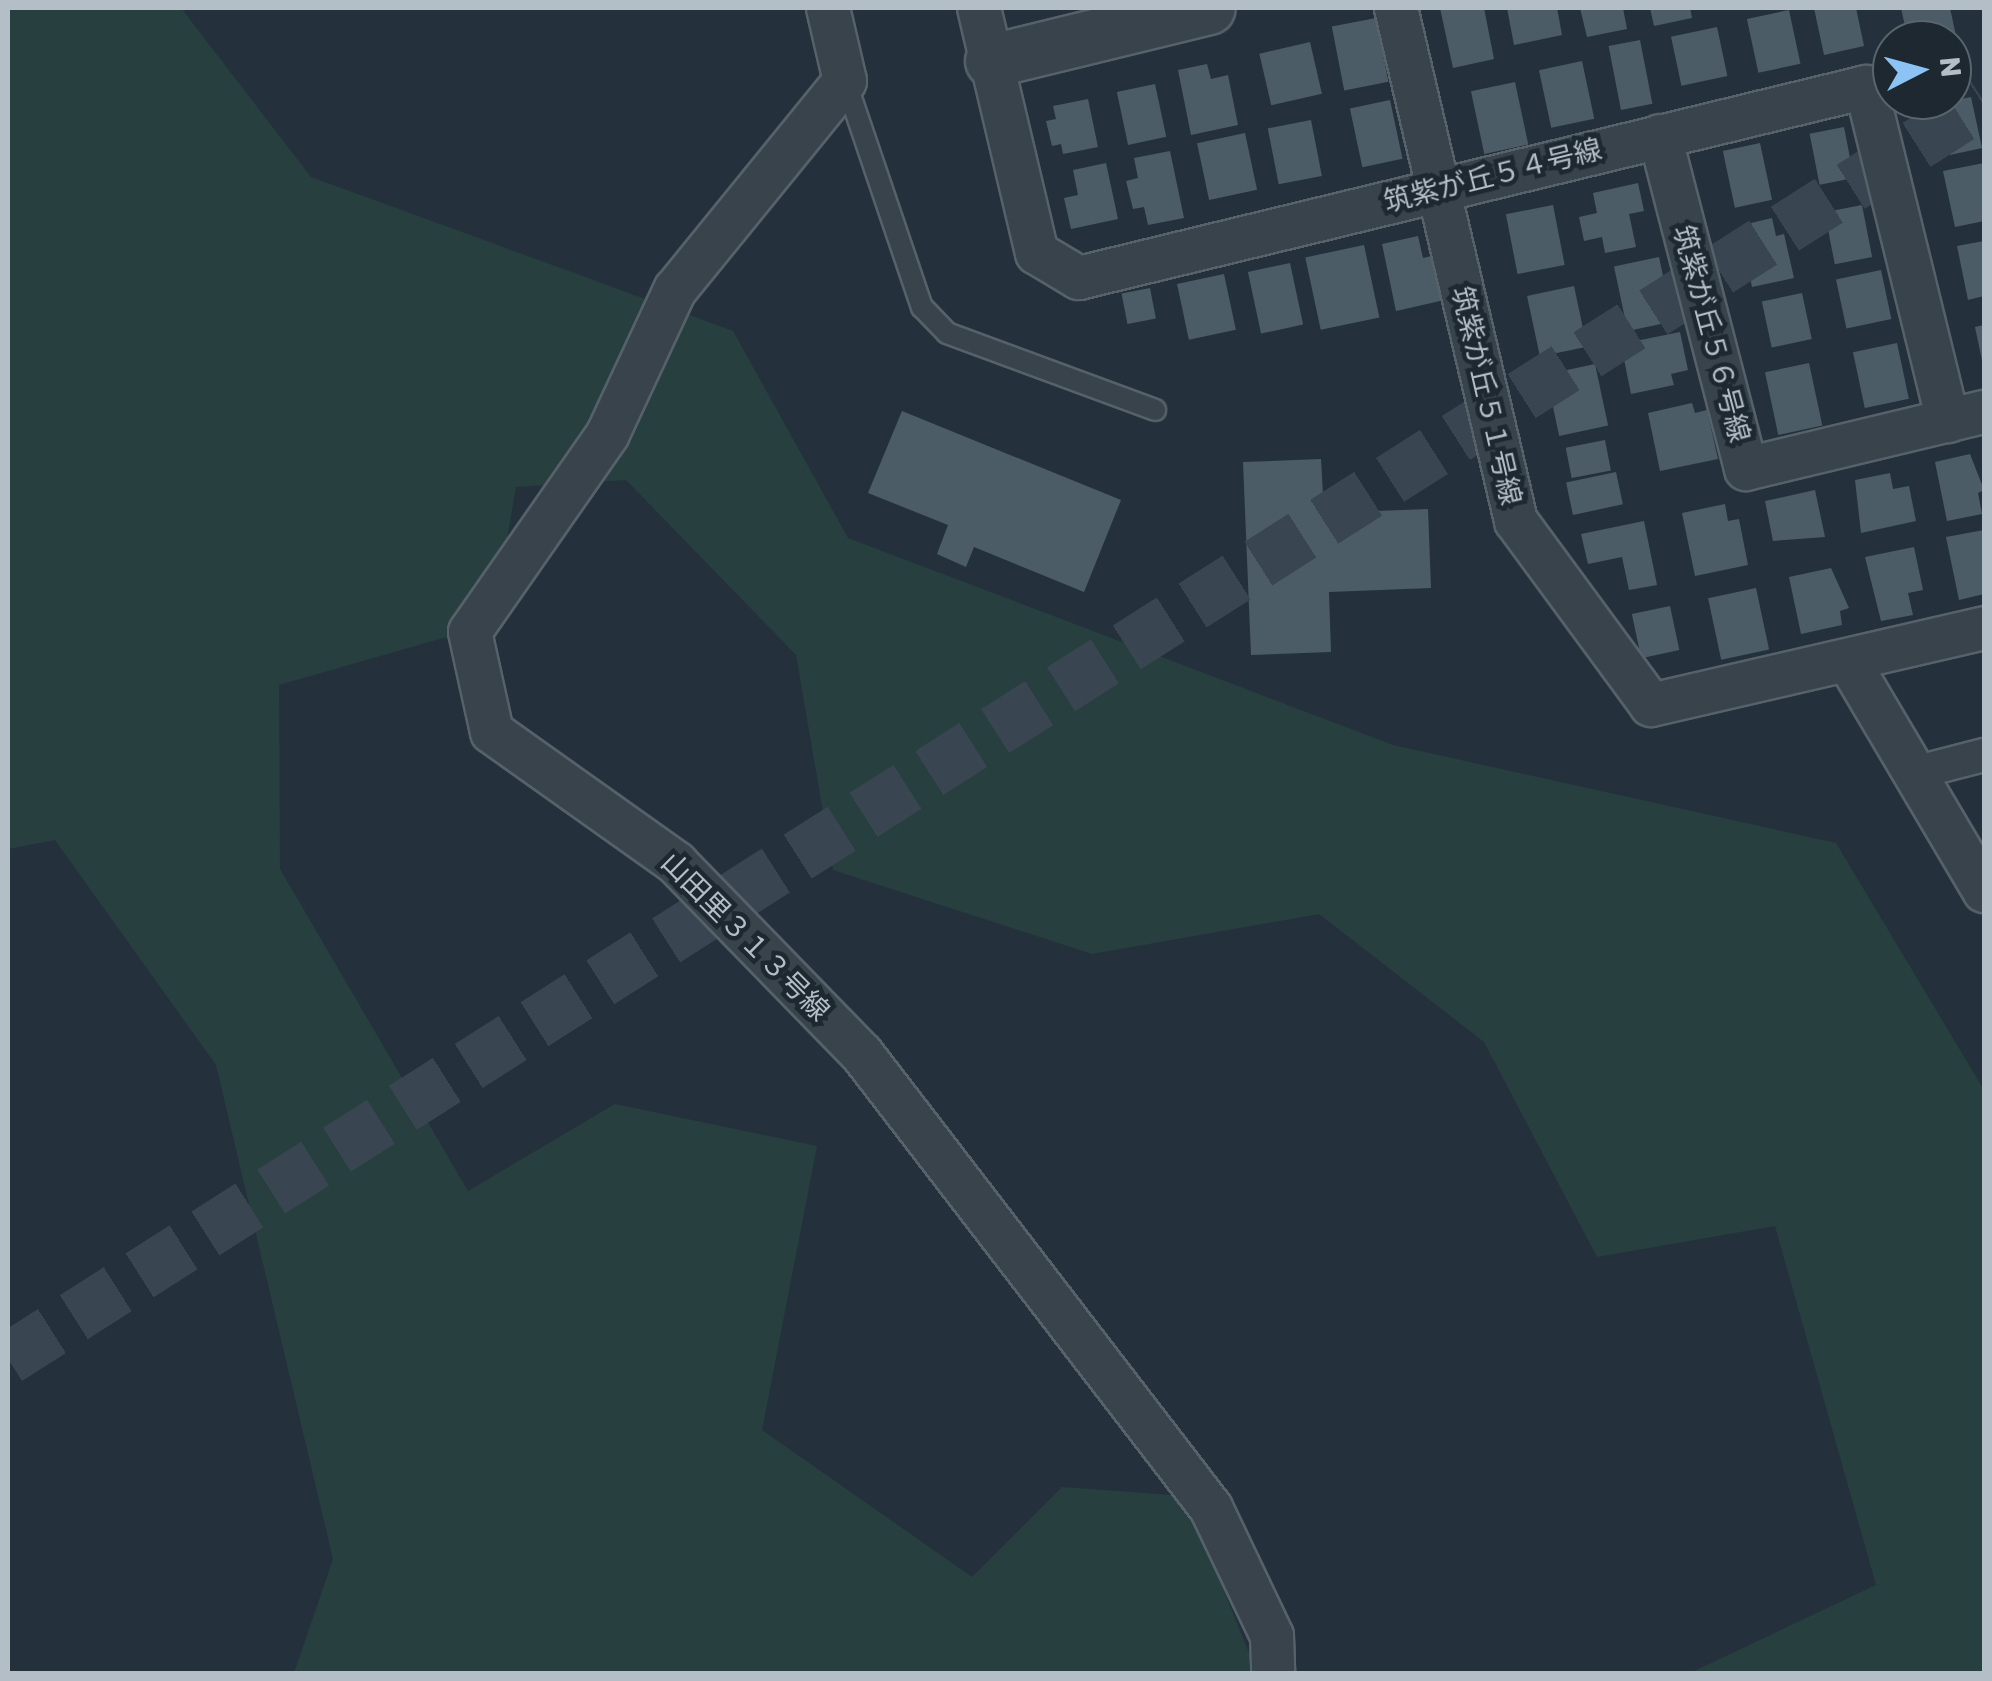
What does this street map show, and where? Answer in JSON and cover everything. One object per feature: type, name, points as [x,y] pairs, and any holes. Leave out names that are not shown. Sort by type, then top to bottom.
[{"type":"street","points":[[828,8],[845,81]]},
{"type":"street","name":"筑紫が丘５４号線","points":[[979,8],[1037,253],[1079,278],[1866,87],[1966,417]]},
{"type":"street","points":[[992,61],[1209,8]]},
{"type":"street","name":"筑紫が丘５１号線","points":[[1396,8],[1516,521],[1651,704],[1850,664],[1984,628]]},
{"type":"street","name":"山田里３１３号線","points":[[845,81],[676,290],[608,434],[470,632],[492,732],[676,863],[862,1054],[1211,1508],[1272,1636],[1273,1674]]},
{"type":"street","name":"筑紫が丘５６号線","points":[[1660,136],[1746,469],[1966,417]]},
{"type":"street","points":[[1850,664],[1980,877]]},
{"type":"street","points":[[1914,773],[1984,756]]},
{"type":"lane","points":[[845,81],[922,306],[947,333],[1155,410]]},
{"type":"green space","points":[[8,8],[181,8],[311,177],[733,331],[848,538],[1393,745],[1836,843],[1984,1090],[1984,1673],[1690,1673],[1876,1585],[1775,1226],[1597,1257],[1484,1042],[1319,914],[1092,954],[833,870],[796,655],[626,480],[516,487],[492,624],[279,685],[280,869],[468,1191],[615,1104],[817,1146],[762,1430],[972,1577],[1062,1487],[1186,1496],[1257,1673],[294,1673],[333,1559],[216,1065],[55,840],[8,849]]},
{"type":"building","points":[[1440,8],[1484,8],[1494,59],[1453,68]]},
{"type":"building","points":[[1507,8],[1557,8],[1562,35],[1514,45]]},
{"type":"building","points":[[1580,8],[1623,8],[1627,29],[1587,37]]},
{"type":"building","points":[[1650,8],[1690,8],[1692,18],[1654,26]]},
{"type":"building","points":[[1814,8],[1856,8],[1864,46],[1824,55]]},
{"type":"building","points":[[1901,8],[1950,8],[1953,20],[1904,20]]},
{"type":"building","points":[[1789,10],[1800,64],[1758,73],[1747,19]]},
{"type":"building","points":[[1376,18],[1388,82],[1344,90],[1332,27]]},
{"type":"building","points":[[1717,27],[1727,76],[1681,86],[1671,37]]},
{"type":"building","points":[[1640,40],[1652,104],[1621,110],[1609,46]]},
{"type":"building","points":[[1310,42],[1322,94],[1271,105],[1259,54]]},
{"type":"building","points":[[1582,61],[1594,119],[1551,128],[1539,70]]},
{"type":"building","points":[[1207,64],[1211,79],[1228,75],[1238,125],[1191,135],[1178,70]]},
{"type":"building","points":[[1515,82],[1528,145],[1484,154],[1471,91]]},
{"type":"building","points":[[1155,84],[1166,137],[1128,145],[1117,92]]},
{"type":"building","points":[[1088,99],[1098,147],[1063,154],[1061,144],[1052,146],[1046,121],[1056,119],[1053,106]]},
{"type":"building","points":[[1390,100],[1402,159],[1362,167],[1350,109]]},
{"type":"building","points":[[1972,102],[1982,148],[1950,155],[1946,139],[1933,142],[1928,120],[1972,120]]},
{"type":"building","points":[[1311,120],[1322,176],[1279,184],[1268,128]]},
{"type":"building","points":[[1844,127],[1854,178],[1820,185],[1810,134]]},
{"type":"building","points":[[1245,133],[1257,190],[1209,200],[1197,143]]},
{"type":"building","points":[[1760,143],[1772,200],[1735,208],[1723,151]]},
{"type":"building","points":[[1170,151],[1184,218],[1148,225],[1144,207],[1133,209],[1126,181],[1138,178],[1134,158]]},
{"type":"building","points":[[1106,163],[1118,219],[1071,229],[1064,198],[1078,195],[1073,170]]},
{"type":"building","points":[[1984,163],[1984,221],[1955,227],[1943,171]]},
{"type":"building","points":[[1638,183],[1644,211],[1629,214],[1636,247],[1605,253],[1602,237],[1584,241],[1579,217],[1597,213],[1593,193]]},
{"type":"building","points":[[1553,205],[1565,265],[1518,274],[1506,214]]},
{"type":"building","points":[[1862,205],[1872,257],[1835,264],[1825,212]]},
{"type":"building","points":[[1772,218],[1776,236],[1784,234],[1794,278],[1752,287],[1743,243],[1755,240],[1751,223]]},
{"type":"building","points":[[1418,236],[1423,258],[1440,254],[1449,299],[1396,311],[1382,244]]},
{"type":"building","points":[[1984,241],[1984,296],[1968,300],[1957,246]]},
{"type":"building","points":[[1364,245],[1379,317],[1321,330],[1305,257]]},
{"type":"building","points":[[1659,257],[1673,322],[1628,331],[1614,267]]},
{"type":"building","points":[[1290,263],[1303,325],[1261,334],[1248,272]]},
{"type":"building","points":[[1881,270],[1891,319],[1846,328],[1836,280]]},
{"type":"building","points":[[1224,274],[1236,330],[1189,340],[1177,284]]},
{"type":"building","points":[[1574,286],[1587,347],[1540,357],[1527,296]]},
{"type":"building","points":[[1150,288],[1156,318],[1127,324],[1122,294]]},
{"type":"building","points":[[1802,293],[1812,339],[1772,347],[1762,302]]},
{"type":"building","points":[[1984,325],[1984,365],[1983,365],[1975,327]]},
{"type":"building","points":[[1680,332],[1688,370],[1671,374],[1674,385],[1631,394],[1621,344]]},
{"type":"building","points":[[1897,343],[1909,399],[1865,408],[1853,352]]},
{"type":"building","points":[[1809,363],[1822,426],[1778,435],[1765,372]]},
{"type":"building","points":[[1595,364],[1608,426],[1559,436],[1546,374]]},
{"type":"building","points":[[1692,403],[1695,413],[1707,410],[1718,459],[1660,471],[1648,413]]},
{"type":"building","points":[[902,411],[1121,500],[1084,592],[974,547],[966,567],[937,554],[948,525],[868,493]]},
{"type":"building","points":[[1605,440],[1611,470],[1572,478],[1566,448]]},
{"type":"building","points":[[1970,454],[1984,490],[1978,493],[1982,514],[1947,521],[1935,462]]},
{"type":"building","points":[[1321,459],[1324,513],[1428,509],[1431,588],[1329,592],[1331,652],[1251,655],[1243,462]]},
{"type":"building","points":[[1616,472],[1623,504],[1573,515],[1566,483]]},
{"type":"building","points":[[1890,473],[1893,489],[1909,486],[1916,521],[1861,533],[1855,480]]},
{"type":"building","points":[[1815,490],[1825,537],[1773,541],[1765,501]]},
{"type":"building","points":[[1725,504],[1728,521],[1739,519],[1748,565],[1695,576],[1682,513]]},
{"type":"building","points":[[1644,521],[1657,585],[1629,590],[1622,557],[1588,564],[1581,534]]},
{"type":"building","points":[[1984,530],[1984,594],[1959,600],[1946,537]]},
{"type":"building","points":[[1914,547],[1923,590],[1908,593],[1913,615],[1881,621],[1865,557]]},
{"type":"building","points":[[1831,568],[1849,608],[1840,611],[1842,625],[1801,634],[1789,577]]},
{"type":"building","points":[[1756,588],[1769,650],[1721,660],[1708,598]]},
{"type":"building","points":[[1670,606],[1679,650],[1641,658],[1632,614]]},
{"type":"tunnel","points":[[8,1359],[1984,102]]}]
